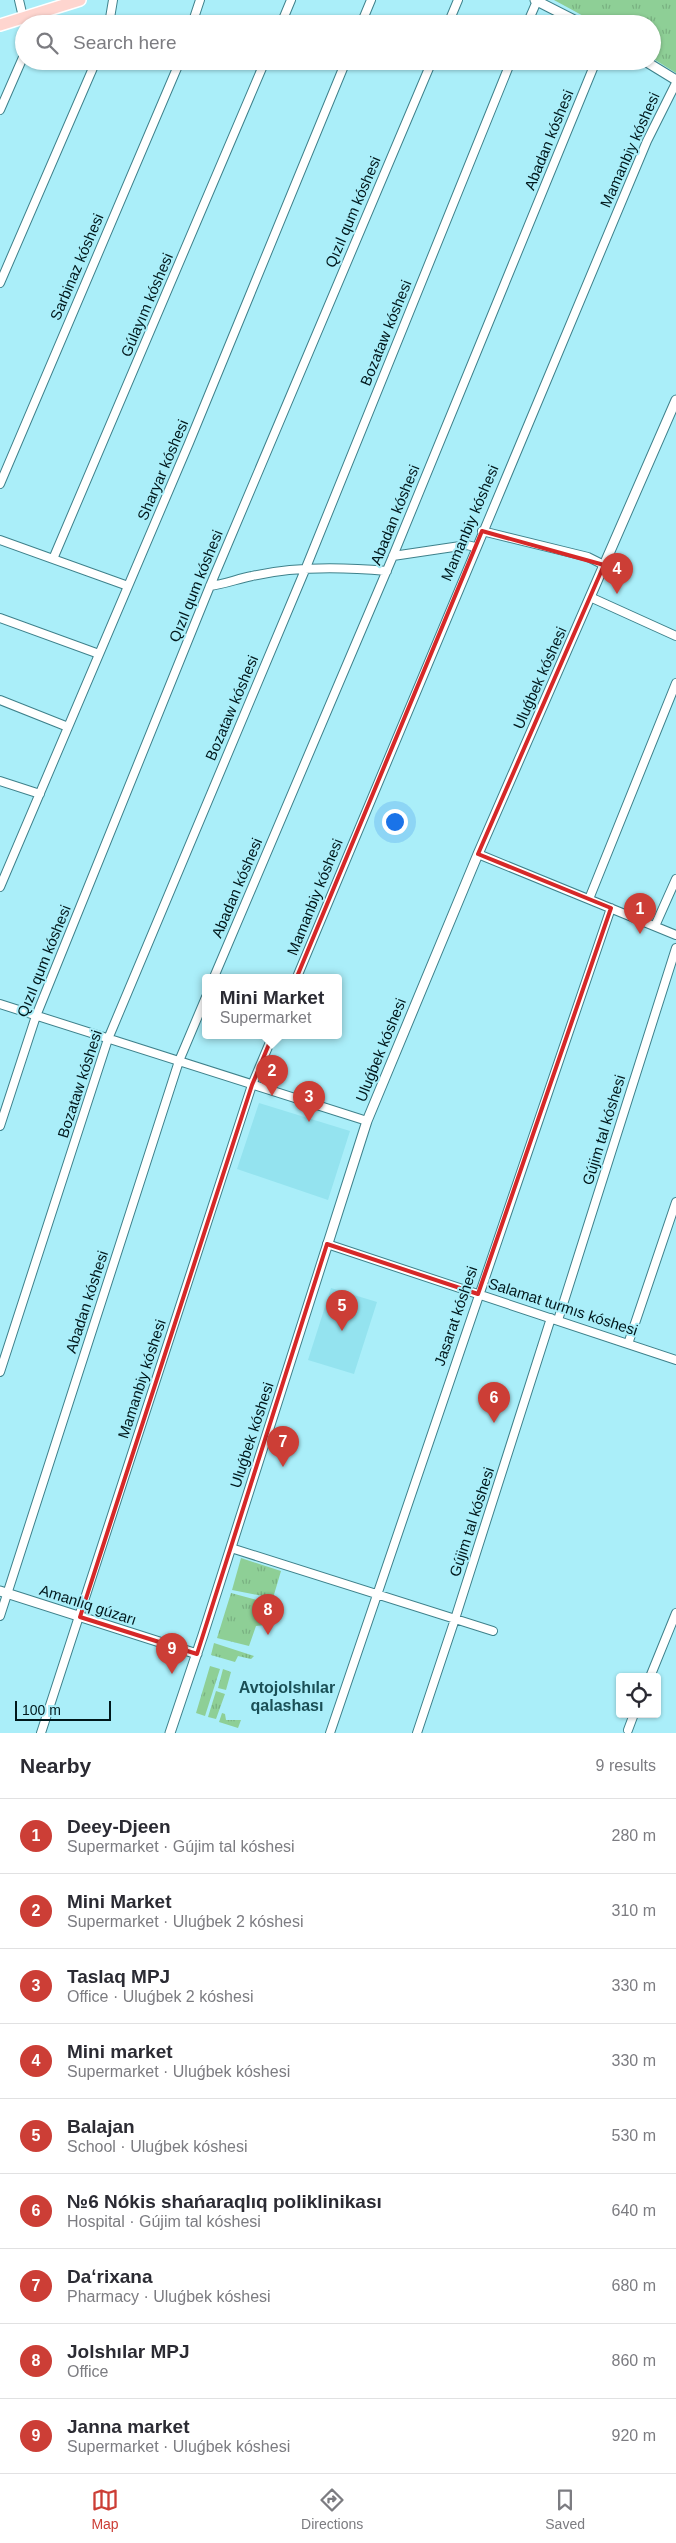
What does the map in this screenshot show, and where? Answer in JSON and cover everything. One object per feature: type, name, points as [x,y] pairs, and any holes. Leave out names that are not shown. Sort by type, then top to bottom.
[{"type":"main road","points":[[30,15],[80,0]]},
{"type":"main road","points":[[0,25],[15,20]]},
{"type":"street","points":[[19,0],[23,15]]},
{"type":"street","points":[[110,15],[112,0]]},
{"type":"street","points":[[195,15],[200,0]]},
{"type":"street","points":[[285,15],[291,0]]},
{"type":"street","points":[[365,15],[371,0]]},
{"type":"street","points":[[452,15],[458,0]]},
{"type":"street","points":[[530,15],[536,0],[565,15]]},
{"type":"street","points":[[0,110],[17,70]]},
{"type":"street","points":[[0,284],[92,70]]},
{"type":"street","name":"Sarbinaz kóshesi","points":[[0,484],[176,70]]},
{"type":"street","name":"Gúlayım kóshesi","points":[[53,559],[261,70]]},
{"type":"street","name":"Sharyar kóshesi","points":[[0,886],[128,586],[342,70]]},
{"type":"street","name":"Qızıl qum kóshesi","points":[[0,1126],[36,1016],[210,586],[428,70]]},
{"type":"street","name":"Bozataw kóshesi","points":[[0,1372],[108,1039],[305,570],[507,70]]},
{"type":"street","name":"Abadan kóshesi","points":[[215,974],[394,556],[592,70]]},
{"type":"street","points":[[658,70],[676,81]]},
{"type":"street","name":"Mamanbiy kóshesi","points":[[298,974],[475,547],[647,141],[676,81]]},
{"type":"street","name":"Uluǵbek kóshesi","points":[[170,1733],[367,1121],[478,854],[676,400]]},
{"type":"street","points":[[482,531],[512,540],[588,557],[604,565]]},
{"type":"street","points":[[0,540],[128,586]]},
{"type":"street","points":[[394,556],[467,545],[475,547]]},
{"type":"street","points":[[210,586],[230,583],[252,576],[328,568],[387,571]]},
{"type":"street","points":[[590,597],[676,636]]},
{"type":"street","points":[[0,618],[99,654]]},
{"type":"street","points":[[588,899],[676,683]]},
{"type":"street","points":[[0,700],[68,727]]},
{"type":"street","points":[[0,781],[40,794]]},
{"type":"street","points":[[478,854],[676,935]]},
{"type":"street","points":[[655,926],[676,879]]},
{"type":"street","name":"Jasarat kóshesi","points":[[330,1733],[611,908]]},
{"type":"street","name":"Gújim tal kóshesi","points":[[417,1733],[676,948]]},
{"type":"street","points":[[0,1004],[367,1121]]},
{"type":"street","name":"Abadan kóshesi","points":[[0,1616],[4,1592],[179,1061],[202,1007]]},
{"type":"street","name":"Mamanbiy kóshesi","points":[[41,1733],[252,1085],[271,1039]]},
{"type":"street","points":[[628,1344],[676,1202]]},
{"type":"street","name":"Salamat turmıs kóshesi","points":[[327,1244],[676,1360]]},
{"type":"street","points":[[231,1548],[493,1631]]},
{"type":"street","name":"Amanlıq gúzarı","points":[[4,1592],[197,1654]]},
{"type":"street","points":[[652,1673],[676,1613]]},
{"type":"street","points":[[628,1730],[632,1718]]},
{"type":"highlighted area","points":[[482,531],[604,565],[478,854],[611,908],[478,1294],[327,1244],[197,1654],[80,1617],[252,1085]]},
{"type":"shaded area","points":[[259,1103],[350,1131],[328,1200],[237,1169]]},
{"type":"shaded area","points":[[331,1288],[377,1302],[354,1374],[308,1360]]},
{"type":"green space","points":[[554,0],[676,0],[676,73],[661,64],[661,15],[582,15]]},
{"type":"green space","points":[[241,1558],[281,1571],[273,1598],[232,1590]]},
{"type":"green space","points":[[231,1593],[261,1601],[256,1615],[266,1619],[265,1625],[256,1626],[249,1646],[217,1638]]},
{"type":"green space","points":[[214,1643],[254,1656],[251,1659],[238,1656],[235,1662],[211,1655]]},
{"type":"green space","points":[[210,1666],[220,1669],[205,1716],[196,1713]]},
{"type":"green space","points":[[223,1669],[231,1672],[226,1690],[218,1688]]},
{"type":"green space","points":[[216,1691],[225,1694],[216,1719],[208,1717]]},
{"type":"green space","points":[[222,1713],[225,1714],[226,1720],[241,1720],[238,1728],[219,1722]]},
{"type":"place","name":"Mini market","points":[[617,594]]},
{"type":"place","name":"Deey-Djeen","points":[[640,934]]},
{"type":"place","name":"Mini Market","points":[[272,1096]]},
{"type":"place","name":"Taslaq MPJ","points":[[309,1122]]},
{"type":"place","name":"Balajan","points":[[342,1331]]},
{"type":"place","name":"№6 Nókis shańaraqlıq poliklinikası","points":[[494,1423]]},
{"type":"place","name":"Daʻrixana","points":[[283,1467]]},
{"type":"place","name":"Jolshılar MPJ","points":[[268,1635]]},
{"type":"place","name":"Janna market","points":[[172,1674]]},
{"type":"district","name":"Avtojolshılar qalashası","points":[[287,1696]]}]
